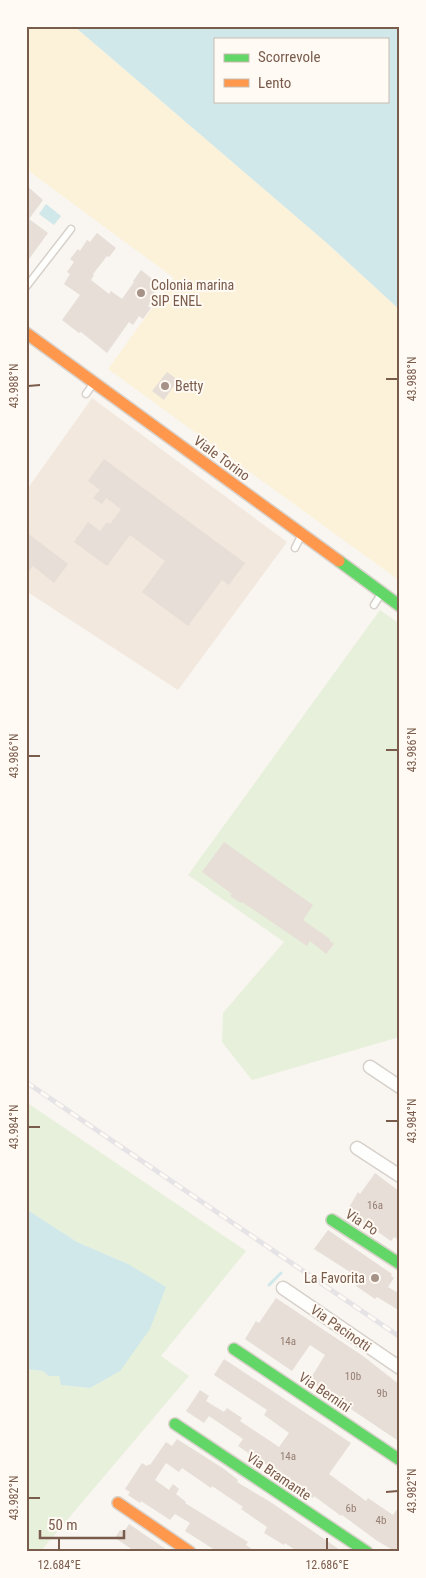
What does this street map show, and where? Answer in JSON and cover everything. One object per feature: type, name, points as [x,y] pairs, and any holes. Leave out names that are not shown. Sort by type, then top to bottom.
[{"type":"street","name":"Viale Torino","points":[[26,333],[400,606]]},
{"type":"street","points":[[370,1067],[400,1087]]},
{"type":"street","points":[[357,1148],[400,1176]]},
{"type":"street","name":"Via Po","points":[[332,1220],[400,1264]]},
{"type":"street","name":"Via Pacinotti","points":[[283,1288],[400,1368]]},
{"type":"street","name":"Via Bernini","points":[[234,1349],[400,1460]]},
{"type":"street","name":"Via Bramante","points":[[175,1424],[367,1552]]},
{"type":"street","points":[[118,1502],[190,1552]]},
{"type":"lane","points":[[26,287],[71,229]]},
{"type":"lane","points":[[86,394],[94,383]]},
{"type":"lane","points":[[295,548],[302,535]]},
{"type":"lane","points":[[374,605],[382,593]]},
{"type":"shaded area","points":[[92,398],[287,542],[178,690],[26,591],[26,491]]},
{"type":"green space","points":[[380,610],[400,624],[400,1034],[396,1038],[252,1080],[222,1042],[223,1013],[284,942],[188,875]]},
{"type":"green space","points":[[26,1102],[246,1251],[161,1356],[189,1376],[40,1552],[26,1552],[26,1369],[43,1371],[49,1376],[59,1376],[62,1385],[90,1388],[120,1370],[128,1264],[77,1242],[26,1209]]},
{"type":"sand","points":[[26,26],[74,26],[328,244],[400,310],[400,581],[108,369],[174,278],[26,169]]},
{"type":"water","points":[[74,26],[400,26],[400,310],[328,244]]},
{"type":"water","points":[[46,204],[61,216],[54,225],[39,214]]},
{"type":"water","points":[[26,1209],[77,1242],[128,1264],[166,1287],[150,1329],[120,1371],[90,1388],[61,1385],[59,1376],[49,1376],[43,1371],[26,1369]]},
{"type":"building","points":[[26,185],[43,200],[29,219],[48,233],[26,263]]},
{"type":"building","name":"Colonia marina SIP ENEL","points":[[97,233],[116,248],[109,257],[107,256],[93,274],[91,280],[109,294],[111,291],[122,299],[141,270],[160,285],[153,294],[156,296],[148,306],[151,308],[143,319],[139,316],[133,325],[129,322],[107,353],[81,332],[79,333],[62,320],[80,295],[64,284],[70,274],[67,272],[74,262],[70,259],[78,249],[80,251],[87,240],[90,242]]},
{"type":"building","name":"Betty","points":[[167,372],[178,380],[164,400],[152,391]]},
{"type":"building","points":[[104,459],[245,563],[229,585],[222,580],[188,626],[142,592],[165,561],[130,535],[107,566],[74,542],[88,522],[100,531],[107,522],[110,524],[121,509],[106,498],[102,504],[93,498],[100,490],[88,481]]},
{"type":"building","points":[[26,532],[68,564],[54,583],[33,566],[26,575]]},
{"type":"building","points":[[224,842],[313,905],[303,920],[330,939],[334,944],[326,954],[310,941],[307,946],[242,902],[230,896],[232,894],[202,872]]},
{"type":"building","points":[[375,1173],[400,1192],[400,1241],[394,1237],[391,1241],[347,1211],[358,1192],[360,1194]]},
{"type":"building","points":[[328,1230],[392,1274],[391,1276],[394,1278],[388,1287],[400,1294],[400,1311],[377,1297],[375,1299],[356,1286],[361,1279],[314,1249]]},
{"type":"building","points":[[276,1298],[363,1356],[400,1385],[400,1442],[309,1381],[325,1355],[310,1345],[292,1371],[245,1339],[256,1321],[259,1323]]},
{"type":"building","points":[[224,1359],[351,1443],[329,1474],[366,1501],[368,1498],[393,1515],[400,1505],[400,1546],[396,1552],[238,1446],[243,1439],[209,1416],[204,1423],[186,1411],[200,1390],[209,1396],[206,1401],[224,1412],[227,1408],[242,1418],[240,1421],[279,1447],[289,1433],[264,1415],[267,1410],[214,1375]]},
{"type":"building","points":[[177,1439],[224,1469],[238,1480],[237,1482],[272,1503],[343,1552],[298,1552],[285,1543],[284,1545],[264,1533],[267,1527],[241,1509],[243,1507],[182,1468],[179,1472],[166,1463],[155,1480],[169,1490],[173,1484],[179,1489],[176,1494],[185,1503],[248,1542],[246,1545],[256,1552],[218,1552],[185,1531],[190,1523],[175,1514],[170,1520],[128,1495],[130,1492],[125,1489],[142,1463],[147,1466],[150,1465],[166,1442],[172,1446]]},
{"type":"building","points":[[129,1524],[170,1552],[136,1552],[115,1538],[120,1530],[124,1532]]},
{"type":"waterway","points":[[269,1285],[281,1273]]},
{"type":"railway","points":[[26,1082],[400,1337]]},
{"type":"traffic: fast","points":[[339,561],[400,606]]},
{"type":"traffic: fast","points":[[332,1220],[400,1264]]},
{"type":"traffic: fast","points":[[234,1349],[400,1460]]},
{"type":"traffic: fast","points":[[175,1424],[367,1552]]},
{"type":"traffic: slow","points":[[26,333],[339,561]]},
{"type":"traffic: slow","points":[[118,1503],[190,1552]]},
{"type":"place","name":"Colonia marina SIP ENEL","points":[[141,293]]},
{"type":"place","name":"Betty","points":[[165,386]]},
{"type":"place","name":"La Favorita","points":[[375,1278]]}]
